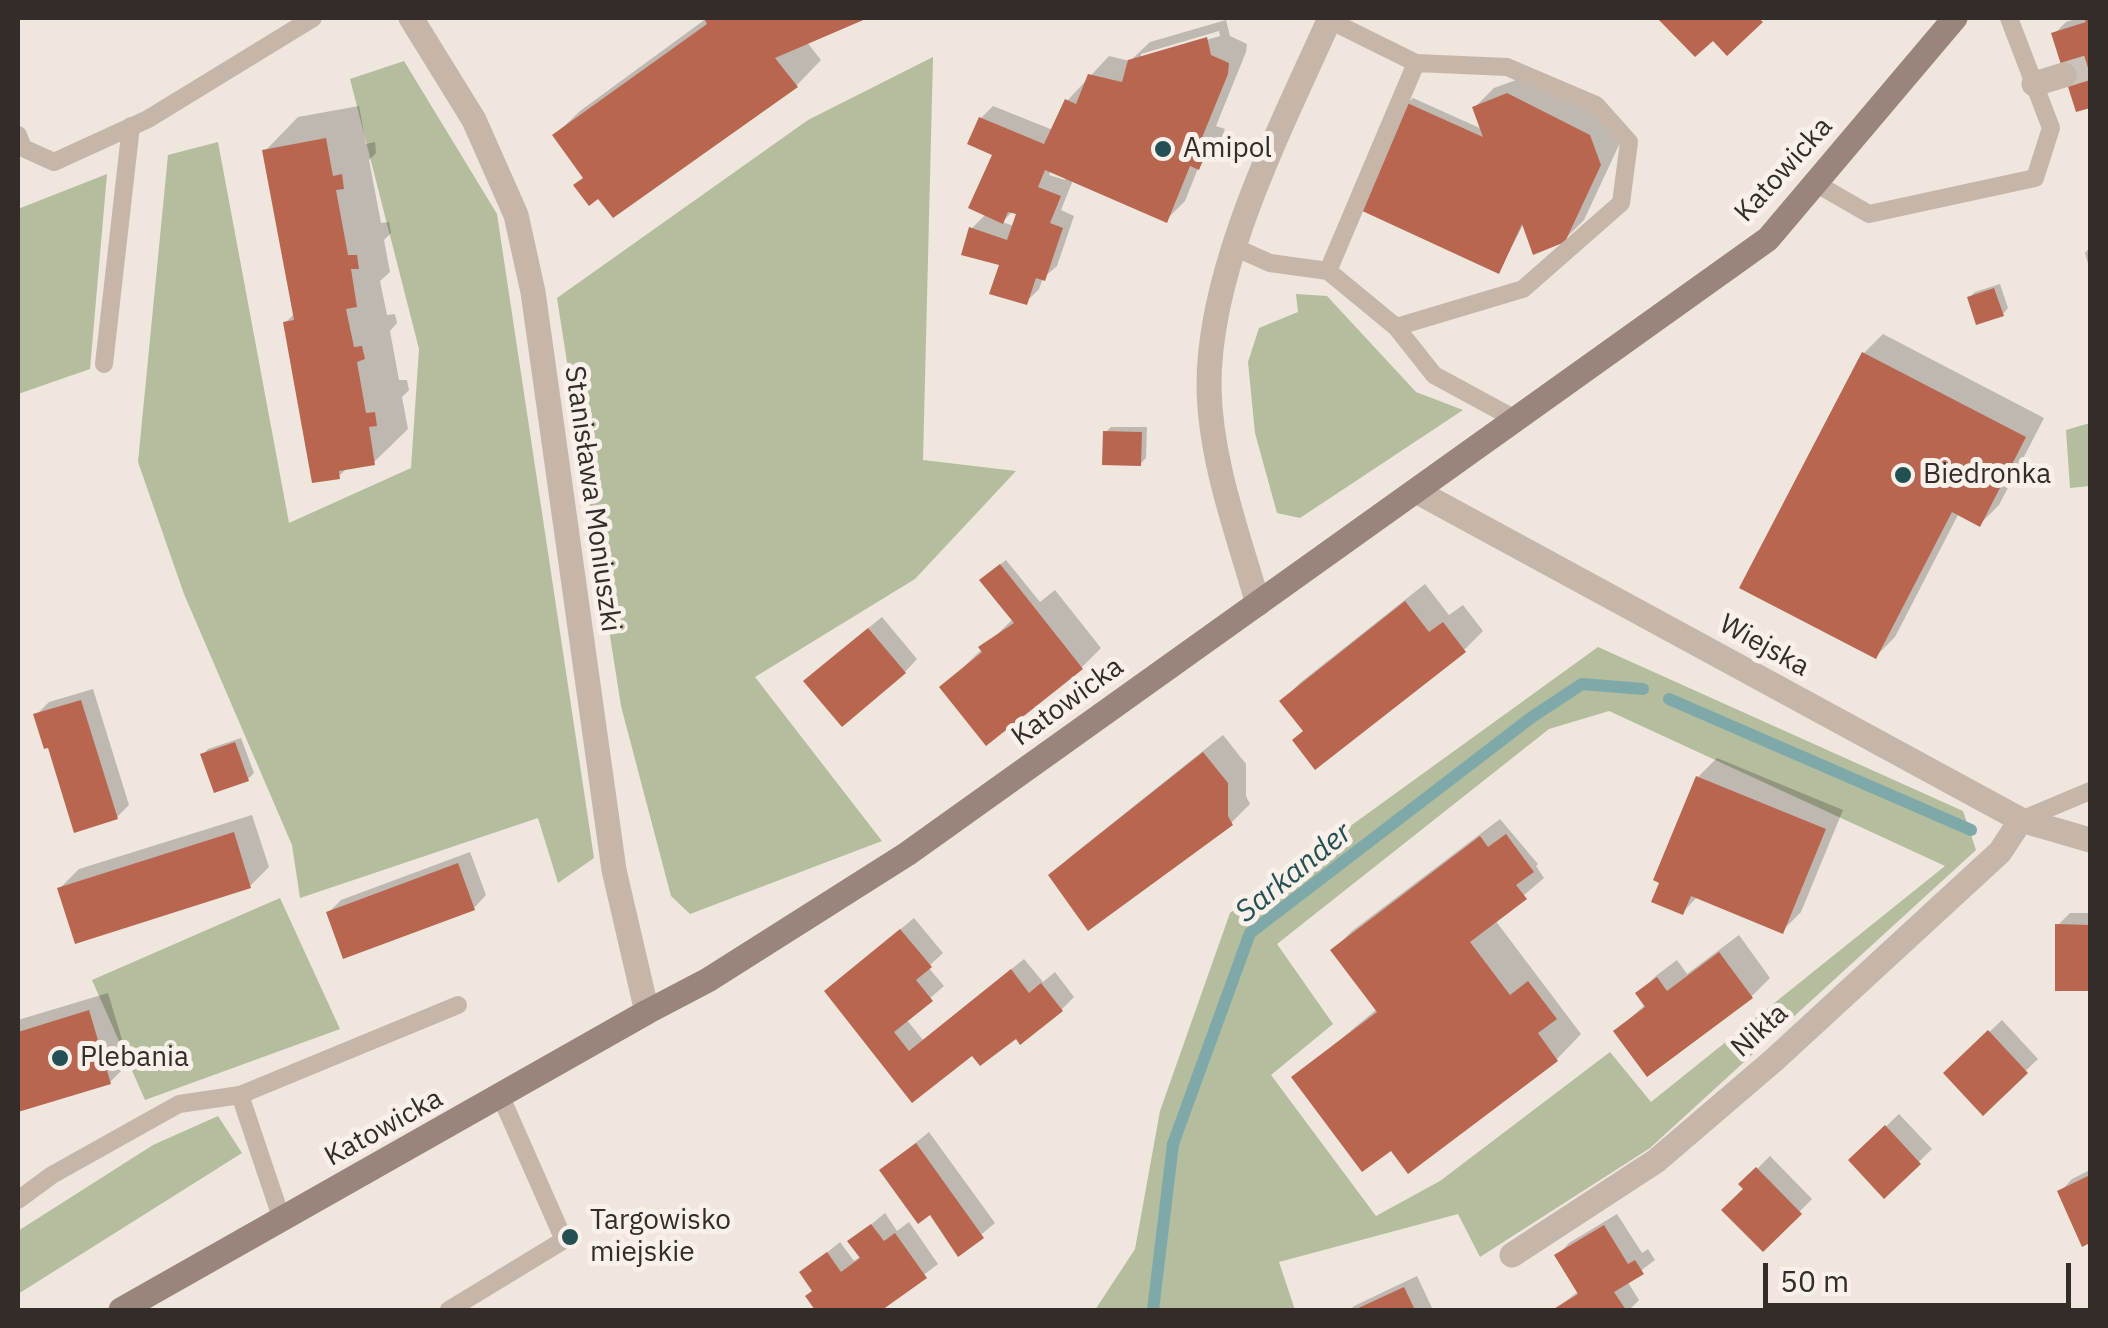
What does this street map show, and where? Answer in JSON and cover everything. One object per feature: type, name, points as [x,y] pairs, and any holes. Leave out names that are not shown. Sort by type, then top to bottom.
[{"type":"street","name":"Stanisława Moniuszki","points":[[410,18],[474,120],[516,215],[533,292],[614,870],[647,1012]]},
{"type":"street","name":"Katowicka","points":[[121,1310],[708,980],[907,854],[1768,239],[1955,18]]},
{"type":"street","points":[[1258,604],[1216,445],[1209,386],[1215,328],[1248,206],[1329,19]]},
{"type":"street","points":[[2034,84],[2064,75]]},
{"type":"street","name":"Wiejska","points":[[1416,491],[2022,820],[2090,840]]},
{"type":"street","name":"Nikła","points":[[1512,1256],[1656,1161],[1760,1073],[2000,852],[2022,820]]},
{"type":"lane","points":[[18,135],[23,148],[54,162],[132,126],[313,18]]},
{"type":"lane","points":[[1815,184],[1868,214],[2035,178],[2050,128],[2010,18]]},
{"type":"lane","points":[[1329,19],[1416,63],[1507,68],[1596,104],[1630,142],[1621,204],[1523,289],[1396,327]]},
{"type":"lane","points":[[1328,271],[1416,63]]},
{"type":"lane","points":[[104,364],[132,126]]},
{"type":"lane","points":[[1234,247],[1270,262],[1328,271],[1396,327],[1434,374],[1514,419]]},
{"type":"lane","points":[[2022,820],[2090,791]]},
{"type":"lane","points":[[18,1200],[52,1175],[179,1104],[240,1095],[458,1005]]},
{"type":"lane","points":[[240,1095],[282,1220]]},
{"type":"lane","points":[[448,1310],[564,1240],[500,1097]]},
{"type":"green space","points":[[933,57],[923,460],[1016,471],[915,579],[755,677],[882,841],[690,914],[671,896],[621,706],[557,298],[808,120]]},
{"type":"green space","points":[[404,61],[497,214],[594,858],[558,883],[538,818],[300,898],[292,845],[184,594],[138,462],[168,155],[218,142],[289,523],[411,468],[419,349],[350,79]]},
{"type":"green space","points":[[107,174],[90,369],[18,394],[18,209]]},
{"type":"green space","points":[[1296,294],[1327,296],[1416,392],[1463,410],[1300,518],[1277,513],[1255,433],[1248,362],[1259,328],[1298,312]]},
{"type":"green space","points":[[2090,423],[2090,486],[2070,488],[2066,430]]},
{"type":"green space","points":[[1598,647],[1963,811],[1976,850],[1650,1148],[1480,1257],[1458,1214],[1279,1262],[1295,1310],[1095,1310],[1135,1249],[1160,1111],[1230,913]],"holes":[[[1609,711],[1945,866],[1651,1102],[1610,1052],[1440,1181],[1376,1216],[1271,1075],[1333,1024],[1277,944],[1549,729]]]},
{"type":"green space","points":[[280,898],[340,1029],[145,1100],[92,980]]},
{"type":"green space","points":[[218,1116],[242,1153],[18,1294],[18,1231],[153,1145]]},
{"type":"building","points":[[704,18],[868,18],[775,58],[798,87],[613,218],[598,199],[589,206],[573,185],[583,178],[552,135],[707,24]]},
{"type":"building","points":[[1657,18],[1758,18],[1763,22],[1727,56],[1713,41],[1695,57]]},
{"type":"building","points":[[2084,18],[2090,18],[2090,108],[2076,112],[2051,33],[2086,22]]},
{"type":"building","points":[[1207,37],[1211,55],[1229,63],[1228,74],[1199,145],[1208,148],[1199,170],[1190,166],[1167,223],[1045,170],[1038,187],[1061,196],[1050,223],[1063,228],[1045,281],[1036,278],[1027,305],[989,294],[999,265],[961,255],[969,227],[1007,240],[1016,214],[1008,212],[1003,224],[968,208],[992,155],[967,144],[979,117],[1044,144],[1065,99],[1076,104],[1088,74],[1122,82],[1128,60]]},
{"type":"building","points":[[1507,93],[1590,135],[1601,165],[1565,242],[1533,255],[1522,224],[1499,274],[1358,209],[1405,102],[1483,137],[1472,107]]},
{"type":"building","points":[[326,138],[333,176],[342,174],[344,189],[336,190],[348,255],[357,255],[359,269],[351,269],[357,307],[346,309],[354,347],[362,346],[365,359],[357,362],[366,413],[375,412],[377,426],[369,427],[375,465],[339,471],[340,479],[312,483],[283,322],[294,320],[262,150]]},
{"type":"building","points":[[1994,288],[2004,316],[1976,325],[1967,297]]},
{"type":"building","name":"Biedronka","points":[[1862,352],[2026,437],[1980,527],[1952,512],[1876,659],[1739,588]]},
{"type":"building","points":[[1103,431],[1142,432],[1141,466],[1102,465]]},
{"type":"building","points":[[1000,564],[1083,669],[986,746],[939,687],[982,652],[978,647],[1014,623],[979,580]]},
{"type":"building","points":[[1405,601],[1429,632],[1443,622],[1466,652],[1315,770],[1292,740],[1303,731],[1279,701]]},
{"type":"building","points":[[868,628],[906,673],[842,727],[803,681]]},
{"type":"building","points":[[81,700],[118,819],[74,833],[48,748],[44,749],[33,714]]},
{"type":"building","points":[[235,742],[249,781],[214,793],[200,754]]},
{"type":"building","points":[[1203,752],[1228,783],[1228,816],[1233,825],[1088,931],[1048,875]]},
{"type":"building","points":[[1696,776],[1826,829],[1783,934],[1691,896],[1683,915],[1651,902],[1659,883],[1653,880]]},
{"type":"building","points":[[234,832],[251,888],[75,944],[57,888]]},
{"type":"building","points":[[1506,834],[1534,872],[1516,885],[1527,899],[1470,942],[1510,995],[1528,981],[1557,1019],[1538,1033],[1558,1061],[1408,1174],[1391,1151],[1362,1172],[1291,1077],[1377,1012],[1330,950],[1480,836],[1488,847]]},
{"type":"building","points":[[458,863],[475,910],[343,959],[326,912]]},
{"type":"building","points":[[2055,924],[2090,925],[2090,991],[2055,991]]},
{"type":"building","points":[[900,929],[932,967],[916,980],[933,1001],[894,1032],[909,1051],[1011,969],[1029,993],[1041,983],[1063,1011],[1020,1045],[1016,1039],[980,1066],[972,1056],[912,1103],[824,991]]},
{"type":"building","points":[[1719,952],[1753,998],[1647,1077],[1613,1031],[1645,1007],[1635,993],[1657,977],[1667,991]]},
{"type":"building","name":"Plebania","points":[[89,1010],[111,1084],[18,1112],[18,1032]]},
{"type":"building","points":[[1988,1030],[2028,1073],[1983,1116],[1943,1073]]},
{"type":"building","points":[[1885,1125],[1921,1164],[1884,1199],[1848,1160]]},
{"type":"building","points":[[916,1143],[984,1238],[958,1257],[930,1215],[918,1224],[879,1170]]},
{"type":"building","points":[[1756,1167],[1802,1214],[1763,1252],[1721,1210],[1743,1189],[1738,1184]]},
{"type":"building","points":[[2090,1175],[2090,1243],[2082,1247],[2057,1191]]},
{"type":"building","points":[[871,1224],[884,1241],[895,1233],[927,1278],[882,1310],[815,1310],[805,1296],[812,1291],[799,1272],[827,1252],[841,1272],[860,1258],[847,1241]]},
{"type":"building","points":[[1604,1225],[1628,1264],[1635,1260],[1644,1274],[1614,1292],[1626,1310],[1552,1310],[1578,1294],[1554,1255]]},
{"type":"building","points":[[1404,1287],[1415,1310],[1354,1310]]},
{"type":"waterway","name":"Sarkander","points":[[1153,1310],[1173,1144],[1250,933],[1532,717],[1582,684],[1643,689]]},
{"type":"waterway","name":"Sarkander","points":[[1669,699],[1971,830]]},
{"type":"tunnel","points":[[2064,75],[2090,67]]},
{"type":"place","name":"Amipol","points":[[1163,149]]},
{"type":"place","name":"Biedronka","points":[[1903,475]]},
{"type":"place","name":"Plebania","points":[[60,1058]]},
{"type":"place","name":"Targowisko miejskie","points":[[570,1237]]}]
